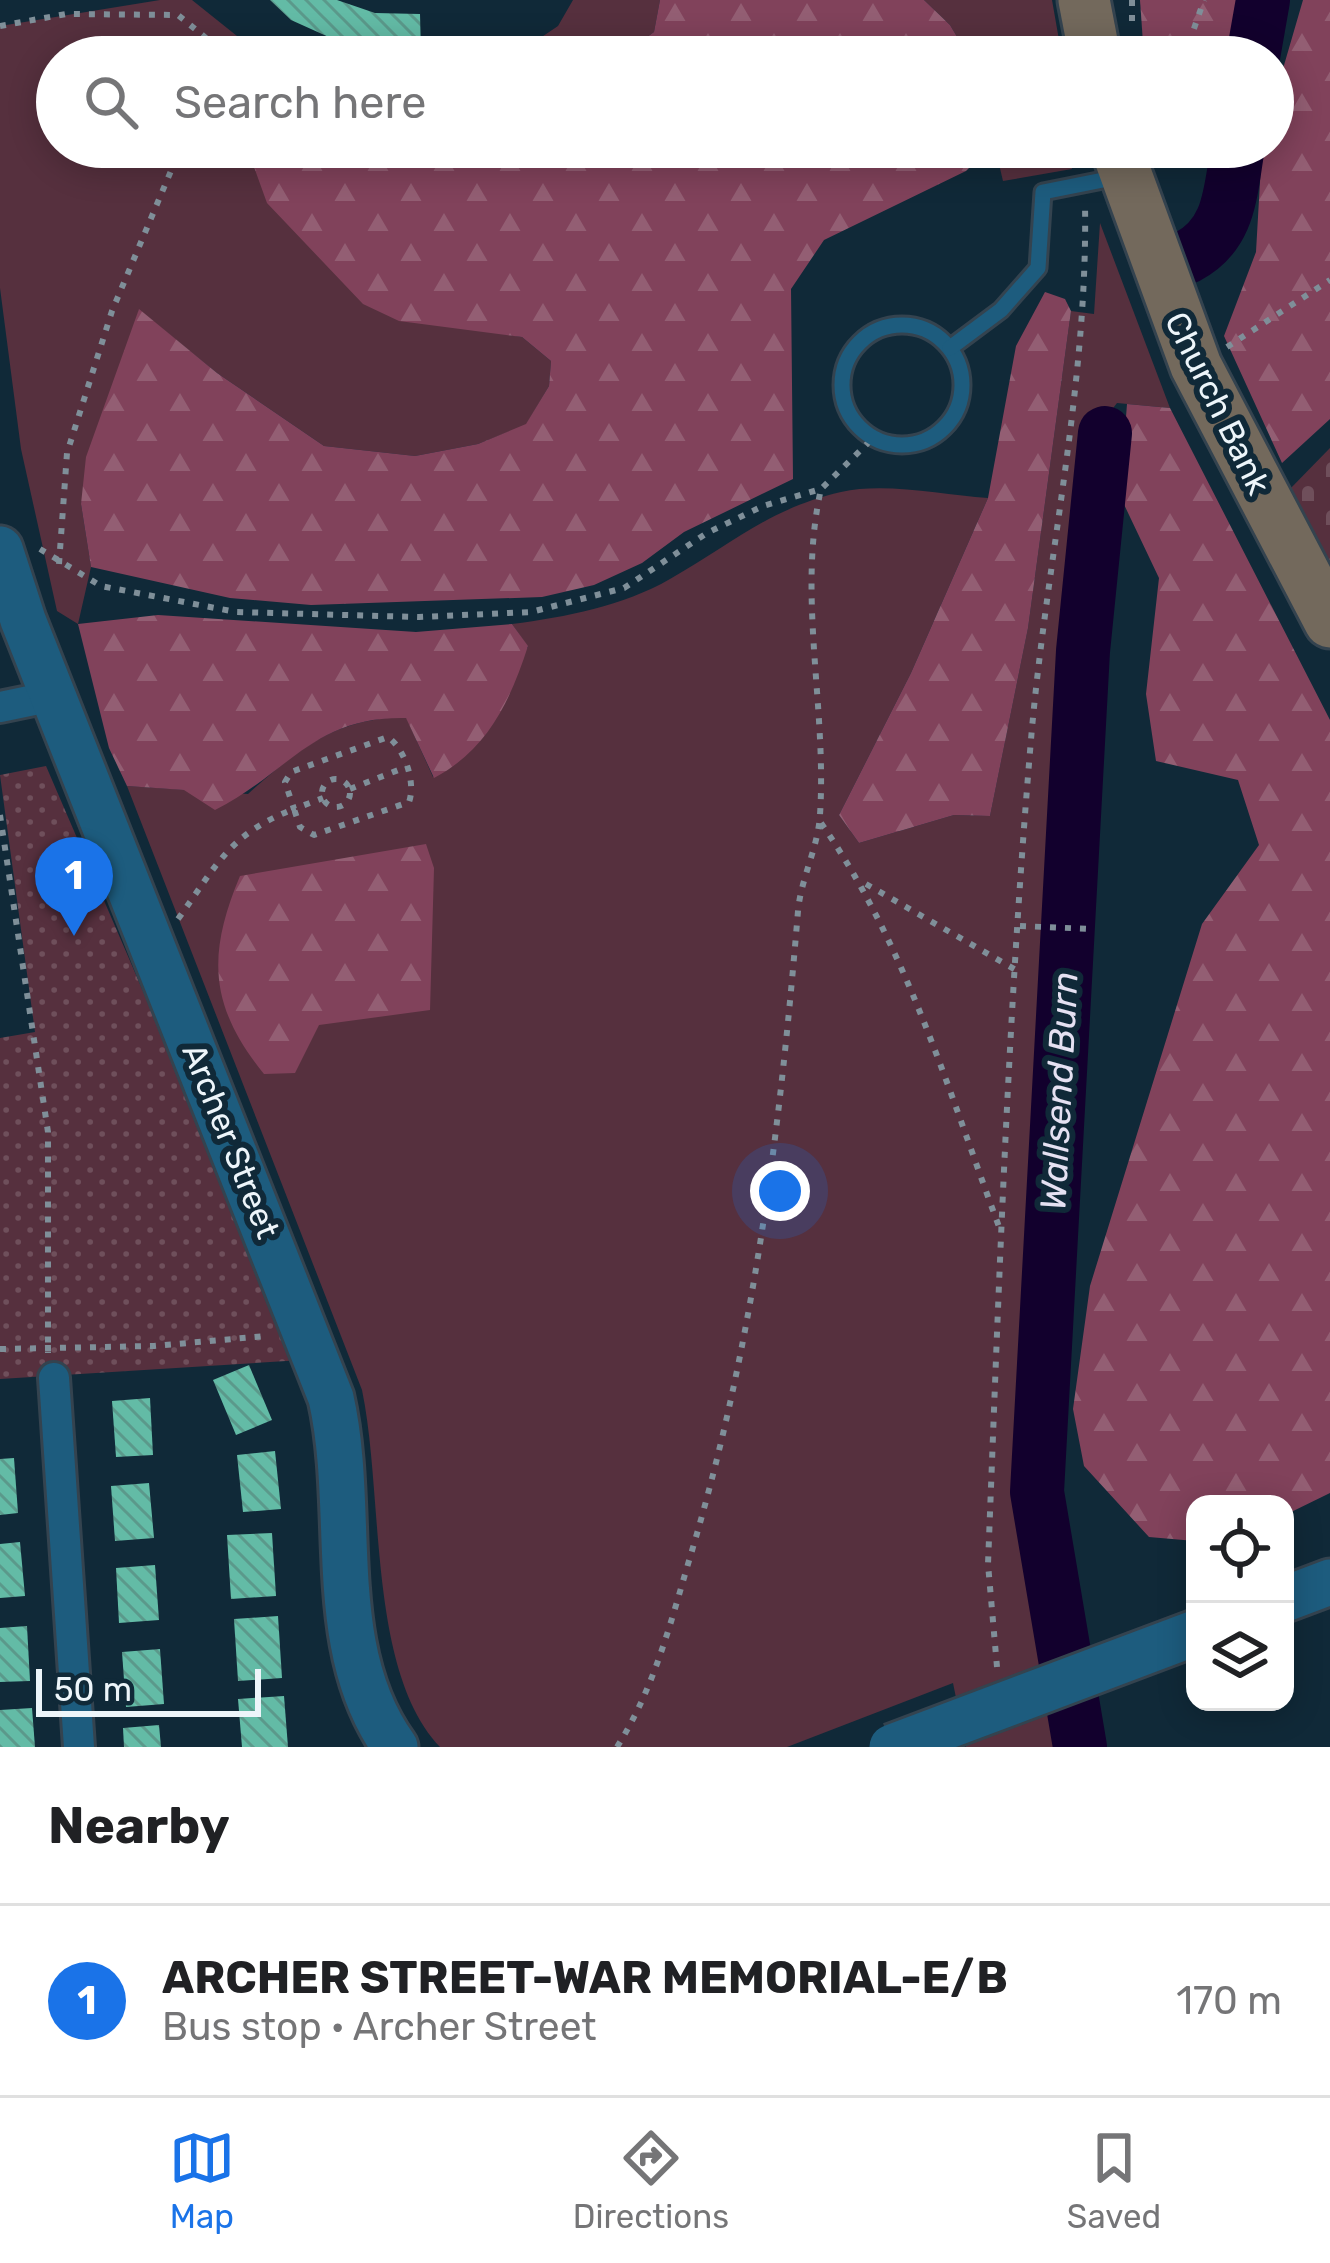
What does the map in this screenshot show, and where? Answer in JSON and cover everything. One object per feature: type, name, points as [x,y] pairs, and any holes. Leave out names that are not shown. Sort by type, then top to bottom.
[{"type":"main road","name":"Church Bank","points":[[1108,169],[1196,366],[1330,622]]},
{"type":"main road","name":"Archer Street","points":[[15,545],[53,697],[331,1398],[342,1453],[356,1664],[375,1715],[395,1747]]},
{"type":"main road","points":[[1294,1596],[1330,1582]]},
{"type":"main road","points":[[892,1747],[1186,1636]]},
{"type":"street","points":[[0,707],[53,697]]},
{"type":"street","points":[[54,1378],[79,1747]]},
{"type":"lane","points":[[950,347],[1001,310],[1038,268],[1042,192],[1108,169]]},
{"type":"lane","points":[[893,325],[925,328],[950,347],[962,386],[948,424],[913,445],[873,438],[857,425],[842,393],[854,348],[893,325]]},
{"type":"path","points":[[1191,36],[1204,0]]},
{"type":"path","points":[[0,26],[66,14],[178,15],[203,36]]},
{"type":"path","points":[[58,563],[67,453],[112,311],[172,168]]},
{"type":"path","points":[[1000,1687],[988,1611],[988,1564],[1002,1236],[1035,706],[1083,317],[1108,169]]},
{"type":"path","points":[[1196,366],[1330,280]]},
{"type":"path","points":[[15,545],[118,590],[236,612],[398,616],[530,612],[625,588],[707,532],[763,506],[821,489],[873,438]]},
{"type":"path","points":[[617,1747],[656,1672],[709,1495],[743,1341],[782,1113],[802,886],[820,821],[813,577],[814,523],[821,489]]},
{"type":"path","points":[[388,737],[399,745],[406,767],[413,791],[409,802],[314,835],[300,826],[285,782],[292,772],[388,737]]},
{"type":"path","points":[[325,760],[332,779],[350,789]]},
{"type":"path","points":[[347,824],[342,806],[350,789],[406,767]]},
{"type":"path","points":[[154,951],[239,836],[322,797],[332,779]]},
{"type":"path","points":[[322,797],[328,805],[342,806]]},
{"type":"path","points":[[0,815],[41,1056],[48,1132],[46,1346],[54,1378]]},
{"type":"path","points":[[820,821],[863,883],[904,971],[1002,1236]]},
{"type":"path","points":[[863,883],[1018,970]]},
{"type":"path","points":[[1020,926],[1092,929]]},
{"type":"path","points":[[0,1349],[154,1346],[307,1332]]},
{"type":"green space","points":[[160,0],[192,0],[237,36],[36,36],[36,168],[256,168],[472,329],[522,337],[551,361],[549,386],[526,425],[478,444],[415,456],[324,446],[217,373],[139,310],[81,504],[91,567],[78,624],[57,611],[21,449],[0,288],[0,26]]},
{"type":"green space","points":[[573,0],[660,0],[654,32],[649,36],[543,36],[558,26]]},
{"type":"green space","points":[[660,0],[924,0],[957,36],[649,36],[654,32]]},
{"type":"green space","points":[[924,0],[1052,0],[1058,36],[957,36]]},
{"type":"green space","points":[[1140,0],[1247,0],[1236,36],[1143,36]]},
{"type":"green space","points":[[1303,0],[1330,0],[1330,419],[1282,463],[1224,336],[1256,252],[1261,168],[1294,168],[1293,36]]},
{"type":"green space","points":[[254,168],[969,168],[824,240],[791,289],[793,479],[684,532],[642,563],[594,585],[542,597],[311,605],[230,598],[91,567],[81,504],[86,457],[139,309],[217,373],[324,446],[415,456],[478,444],[526,424],[549,386],[551,361],[522,337],[399,321],[363,304],[267,203]]},
{"type":"green space","points":[[1000,168],[1072,169],[1003,181]]},
{"type":"green space","points":[[1100,223],[1170,408],[1117,403],[1101,424],[1074,663],[1026,1485],[1069,1747],[966,1747],[953,1683],[787,1747],[440,1747],[417,1714],[400,1674],[389,1628],[362,1390],[127,786],[248,794],[320,739],[359,723],[406,717],[433,777],[528,647],[512,624],[573,614],[633,596],[771,518],[815,499],[858,489],[895,489],[988,498],[911,673],[839,815],[859,843],[954,815],[990,816],[1028,628],[1071,311],[1094,314]]},
{"type":"green space","points":[[1045,292],[1065,299],[1071,311],[1028,628],[990,816],[954,815],[859,843],[839,815],[911,673],[988,498],[1016,346]]},
{"type":"green space","points":[[1127,404],[1170,408],[1330,720],[1330,1493],[1294,1511],[1294,1495],[1186,1495],[1186,1540],[1149,1537],[1084,1466],[1073,1409],[1090,1286],[1202,924],[1259,845],[1238,780],[1156,761],[1146,694],[1159,578],[1120,496]]},
{"type":"green space","points":[[1330,448],[1330,563],[1289,490]]},
{"type":"green space","points":[[158,615],[416,632],[512,624],[528,646],[513,686],[482,739],[434,778],[406,718],[374,720],[324,736],[215,810],[184,790],[127,786],[109,748],[78,624]]},
{"type":"green space","points":[[46,766],[302,1360],[0,1379],[0,1038],[35,1032],[0,775]]},
{"type":"green space","points":[[426,844],[434,868],[430,1010],[319,1025],[295,1073],[264,1074],[232,1025],[219,979],[222,931],[240,876]]},
{"type":"building","points":[[270,0],[337,0],[375,13],[420,14],[421,36],[326,36],[291,20]]},
{"type":"building","points":[[249,1365],[272,1420],[236,1435],[213,1380]]},
{"type":"building","points":[[150,1398],[153,1455],[116,1457],[112,1401]]},
{"type":"building","points":[[275,1451],[281,1509],[243,1512],[237,1455]]},
{"type":"building","points":[[14,1458],[18,1513],[0,1515],[0,1459]]},
{"type":"building","points":[[149,1483],[154,1538],[115,1541],[111,1486]]},
{"type":"building","points":[[272,1533],[276,1596],[231,1599],[227,1535]]},
{"type":"building","points":[[20,1542],[25,1596],[0,1598],[0,1544]]},
{"type":"building","points":[[155,1565],[159,1620],[119,1623],[116,1568]]},
{"type":"building","points":[[278,1616],[282,1678],[238,1681],[234,1619]]},
{"type":"building","points":[[27,1626],[30,1681],[0,1682],[0,1628]]},
{"type":"building","points":[[160,1649],[164,1704],[126,1707],[122,1652]]},
{"type":"building","points":[[284,1696],[288,1747],[242,1747],[238,1699]]},
{"type":"building","points":[[32,1708],[35,1747],[0,1747],[0,1710]]},
{"type":"building","points":[[159,1725],[161,1747],[124,1747],[123,1728]]},
{"type":"waterway","points":[[1257,36],[1263,0]]},
{"type":"waterway","points":[[1187,257],[1220,224],[1234,168]]},
{"type":"waterway","name":"Wallsend Burn","points":[[1080,1747],[1037,1492],[1083,651],[1105,433]]},
{"type":"place","name":"ARCHER STREET-WAR MEMORIAL-E/B","points":[[74,936]]}]
